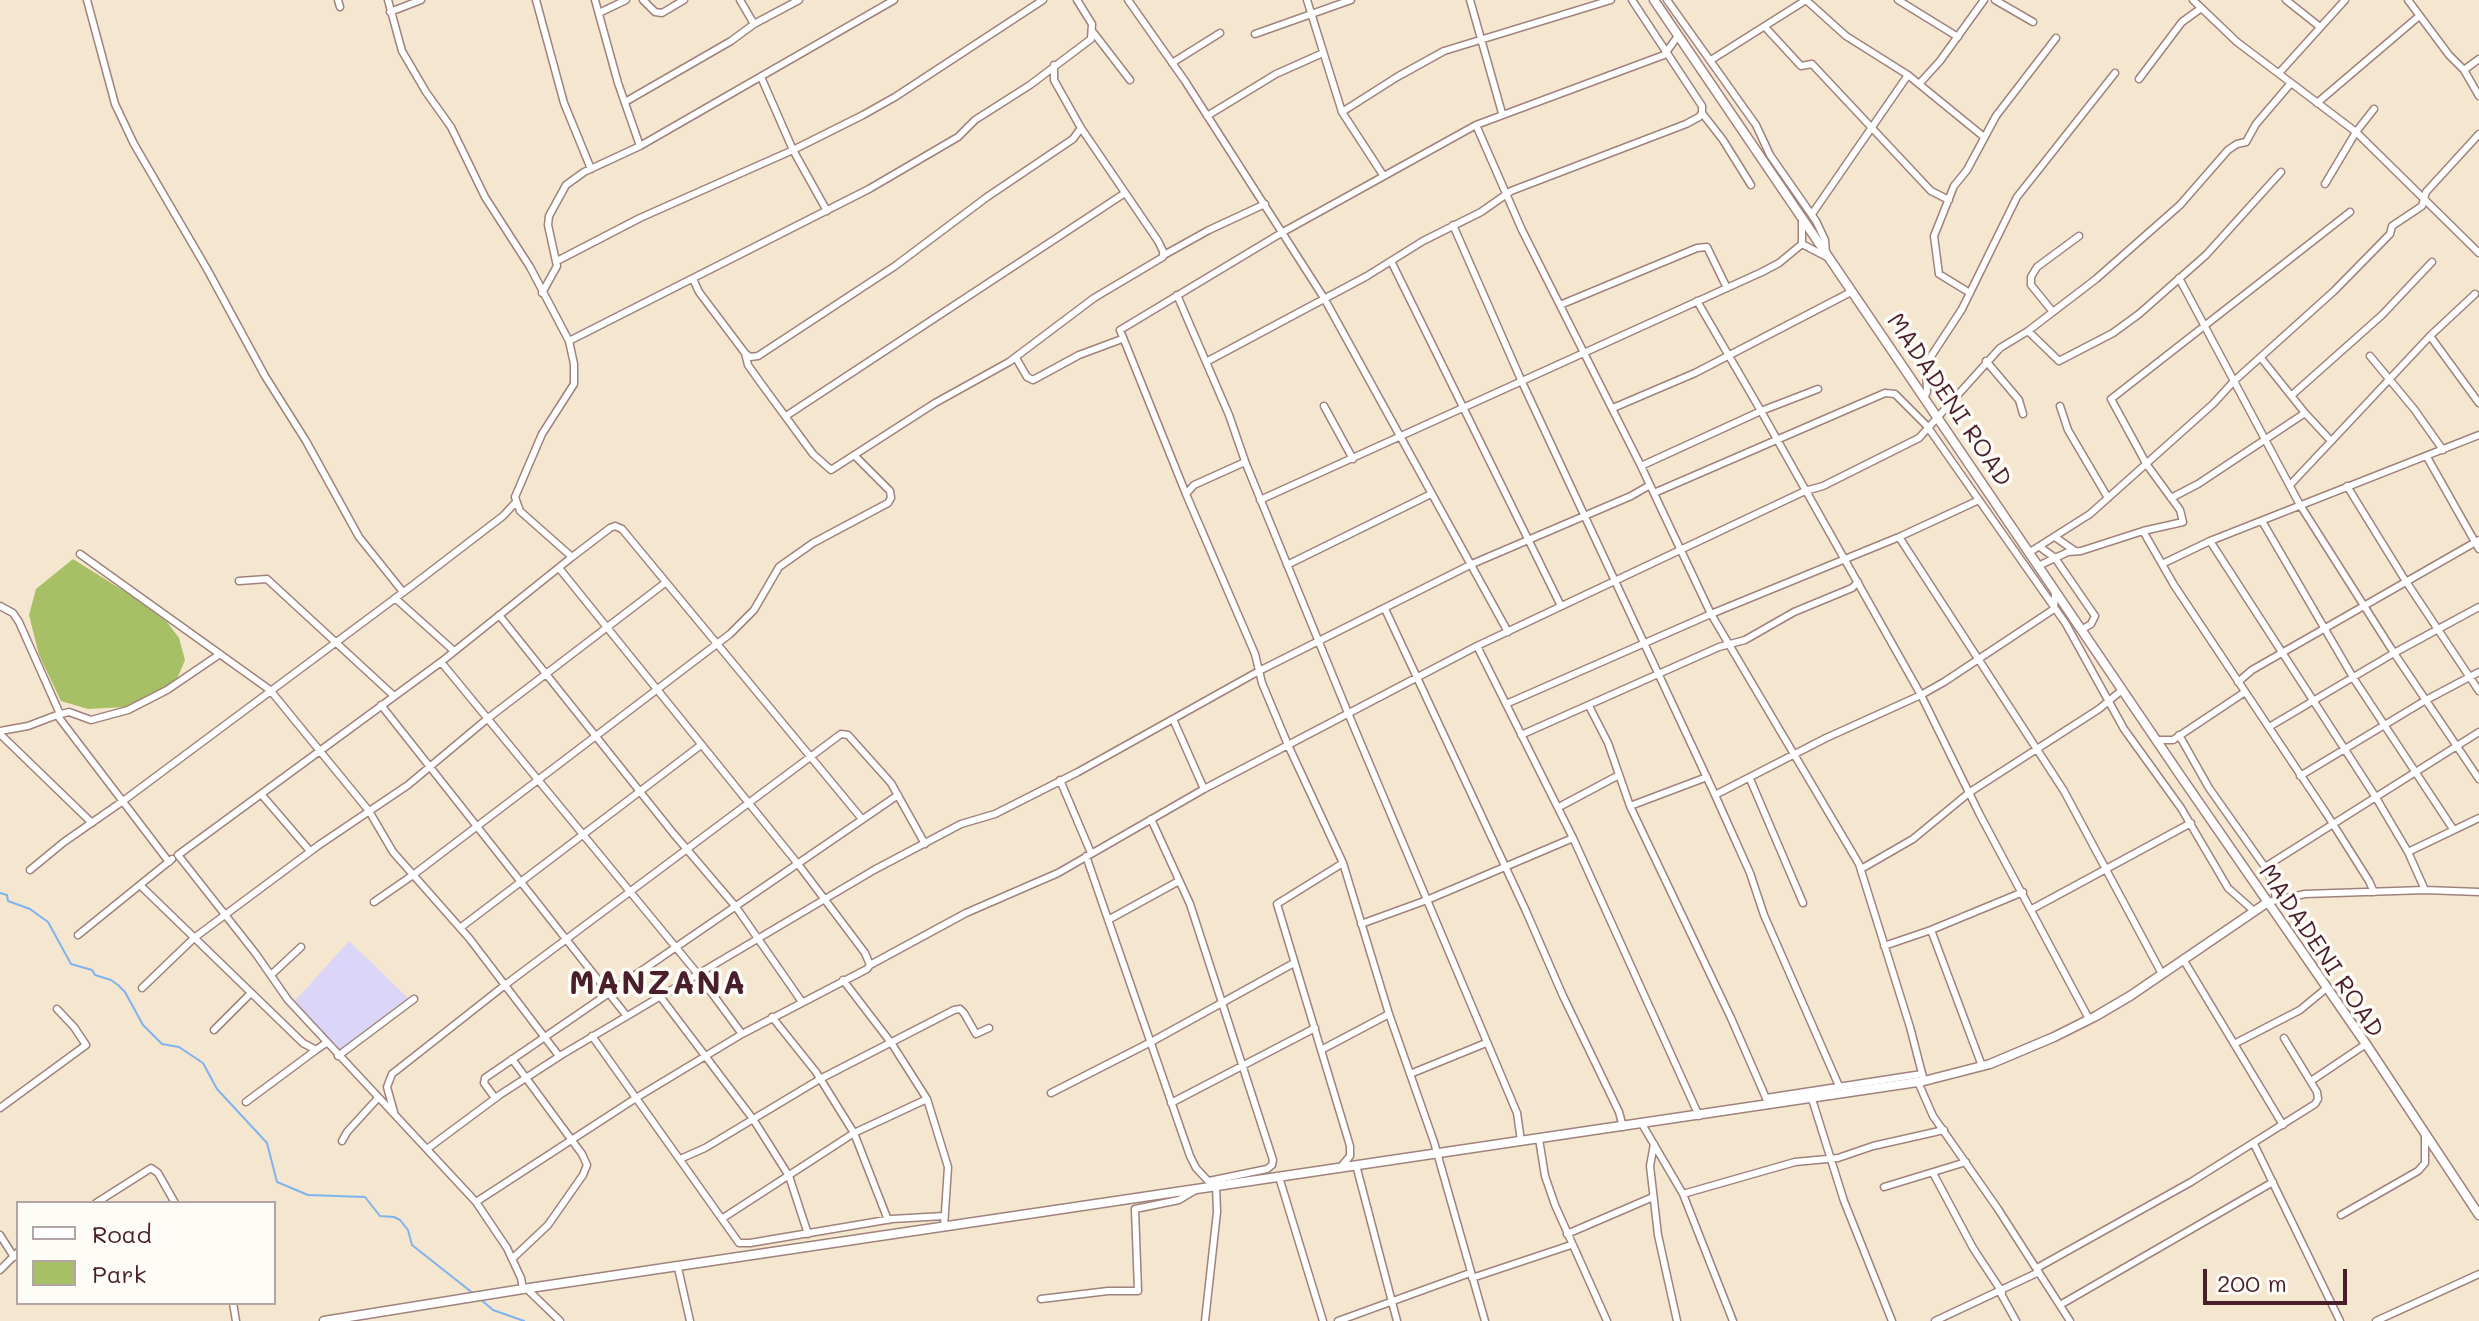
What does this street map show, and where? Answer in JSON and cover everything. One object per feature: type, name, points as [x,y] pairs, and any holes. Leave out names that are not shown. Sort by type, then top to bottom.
[{"type":"street","points":[[87,0],[115,104],[134,144],[359,537],[403,592]]},
{"type":"street","points":[[30,870],[503,516],[516,502],[518,487],[542,434],[574,384],[569,341],[530,267],[485,197],[451,127],[402,51],[388,0]]},
{"type":"street","points":[[390,12],[421,0]]},
{"type":"street","points":[[536,0],[564,103],[591,169]]},
{"type":"street","points":[[595,0],[640,146]]},
{"type":"street","points":[[599,13],[626,0]]},
{"type":"street","points":[[643,0],[655,12],[662,13],[684,0]]},
{"type":"street","points":[[740,0],[754,24]]},
{"type":"street","points":[[625,102],[799,0]]},
{"type":"street","points":[[542,293],[556,272],[557,261],[548,225],[552,208],[566,185],[894,0]]},
{"type":"street","points":[[557,261],[650,213],[793,150],[895,97],[1043,0]]},
{"type":"street","points":[[1077,0],[1089,18],[1093,32],[1130,80]]},
{"type":"street","points":[[1128,0],[1324,298],[1508,632]]},
{"type":"street","points":[[1307,0],[1342,112],[1383,175]]},
{"type":"street","points":[[1255,34],[1351,0]]},
{"type":"street","points":[[1470,0],[1502,113]]},
{"type":"street","points":[[1342,112],[1432,57],[1480,39],[1611,0]]},
{"type":"street","points":[[1632,0],[1751,185]]},
{"type":"street","name":"MADADENI ROAD","points":[[1654,0],[2479,1215]]},
{"type":"street","points":[[1667,0],[1756,125],[1770,155],[1812,214],[1825,240],[1827,257]]},
{"type":"street","points":[[1711,60],[1806,0],[1846,36],[1920,83],[1984,137]]},
{"type":"street","points":[[1898,0],[1958,37]]},
{"type":"street","points":[[1920,83],[1984,0]]},
{"type":"street","points":[[1995,0],[2033,22]]},
{"type":"street","points":[[2193,0],[2237,42],[2356,132],[2479,253]]},
{"type":"street","points":[[2286,0],[2320,27]]},
{"type":"street","points":[[2280,72],[2345,0]]},
{"type":"street","points":[[2408,0],[2418,17],[2464,70],[2479,96]]},
{"type":"street","points":[[2139,79],[2182,22],[2200,9]]},
{"type":"street","points":[[2317,103],[2418,17]]},
{"type":"street","points":[[1765,27],[1801,66],[1812,64],[1931,191],[1949,200]]},
{"type":"street","points":[[569,341],[827,211],[953,140],[975,120],[1030,85],[1088,41],[1093,32]]},
{"type":"street","points":[[1172,63],[1220,33]]},
{"type":"street","points":[[1485,1321],[1437,1154],[1389,1014],[1343,863],[1288,745],[1255,654],[1120,330],[1283,232],[1476,125],[1666,53],[1678,36]]},
{"type":"street","points":[[1970,293],[1941,276],[1934,236],[1954,186],[1967,170],[2002,106],[2056,38]]},
{"type":"street","points":[[1207,116],[1276,74],[1323,53]]},
{"type":"street","points":[[2464,70],[2479,59]]},
{"type":"street","points":[[1054,65],[1054,80],[1081,128],[1158,241],[1164,255]]},
{"type":"street","points":[[1924,398],[1927,392],[1926,364],[1970,293],[2017,197],[2115,73]]},
{"type":"street","points":[[1812,214],[1908,75]]},
{"type":"street","points":[[761,77],[793,150],[827,211]]},
{"type":"street","points":[[476,1202],[636,1098],[742,1034],[966,913],[1037,884],[1204,789],[1477,646],[1805,491],[1823,486],[1919,438],[2000,348],[2028,331],[2106,272],[2180,205],[2228,150],[2246,142],[2256,124],[2291,83]]},
{"type":"street","points":[[2325,184],[2356,132],[2374,109]]},
{"type":"street","points":[[1206,362],[1489,208],[1505,195],[1686,124],[1702,113]]},
{"type":"street","points":[[1476,125],[1505,195],[1613,408],[1727,645],[1861,869],[1928,1108],[2070,1321]]},
{"type":"street","points":[[693,279],[699,292],[745,353],[750,357],[758,356],[895,266],[987,197],[1073,139],[1081,128]]},
{"type":"street","points":[[2030,552],[2080,521],[2213,404],[2343,281],[2390,234],[2392,226],[2422,206],[2426,192],[2479,134]]},
{"type":"street","points":[[2028,331],[2056,360],[2062,361],[2131,321],[2229,232],[2281,172]]},
{"type":"street","points":[[786,416],[1125,193]]},
{"type":"street","points":[[745,353],[752,372],[813,454],[831,470],[935,403],[1016,358],[1087,303],[1164,255],[1265,204]]},
{"type":"street","points":[[2038,566],[2075,551],[2183,522],[2180,510],[2147,465],[2111,399],[2350,212]]},
{"type":"street","points":[[1802,219],[1802,244]]},
{"type":"street","points":[[1453,225],[1522,382],[1707,777],[1839,1086]]},
{"type":"street","points":[[2053,312],[2031,285],[2031,277],[2037,267],[2079,236]]},
{"type":"street","points":[[1802,244],[1827,257]]},
{"type":"street","points":[[1260,500],[1727,288],[1779,263],[1802,244]]},
{"type":"street","points":[[1560,305],[1697,248],[1707,247],[1727,288]]},
{"type":"street","points":[[1391,261],[1561,606]]},
{"type":"street","points":[[2292,395],[2382,315],[2432,262]]},
{"type":"street","points":[[2179,278],[2300,505],[2479,779]]},
{"type":"street","points":[[1613,408],[1695,373],[1851,292]]},
{"type":"street","points":[[2290,485],[2430,336],[2475,294]]},
{"type":"street","points":[[1177,295],[1229,415],[1260,500],[1348,713],[1517,1113],[1521,1141]]},
{"type":"street","points":[[1697,301],[1921,695],[2089,1019]]},
{"type":"street","points":[[2430,336],[2479,403]]},
{"type":"street","points":[[1016,358],[1028,379],[1033,380],[1079,355],[1122,339]]},
{"type":"street","points":[[2370,356],[2443,450]]},
{"type":"street","points":[[2261,358],[2331,441]]},
{"type":"street","points":[[1986,361],[2019,400],[2023,414]]},
{"type":"street","points":[[1641,466],[1761,411],[1818,389]]},
{"type":"street","points":[[1654,493],[1888,392],[1895,394],[1927,426],[2085,654],[2132,741],[2191,823],[2231,893],[2254,911]]},
{"type":"street","points":[[1324,406],[1353,459]]},
{"type":"street","points":[[2060,406],[2068,430],[2108,498]]},
{"type":"street","points":[[2171,498],[2198,484],[2305,413]]},
{"type":"street","points":[[2162,564],[2210,541],[2479,435]]},
{"type":"street","points":[[374,902],[716,644],[748,617],[776,569],[793,560],[806,547],[889,502],[890,491],[854,455]]},
{"type":"street","points":[[2238,682],[2252,670],[2405,580],[2478,544],[2427,457]]},
{"type":"street","points":[[1186,494],[1194,485],[1245,462]]},
{"type":"street","points":[[427,1149],[495,1098],[559,1056],[874,870],[961,824],[991,815],[1060,780],[1259,671],[1472,564],[1650,485]]},
{"type":"street","points":[[2347,486],[2479,691]]},
{"type":"street","points":[[1287,565],[1431,494]]},
{"type":"street","points":[[1506,704],[1979,500]]},
{"type":"street","points":[[516,502],[523,515],[572,557]]},
{"type":"street","points":[[2262,521],[2354,679],[2453,829]]},
{"type":"street","points":[[78,935],[178,855],[441,662],[610,528],[618,527],[862,819]]},
{"type":"street","points":[[2143,531],[2374,892]]},
{"type":"street","points":[[2055,536],[2075,551]]},
{"type":"street","points":[[1899,537],[2075,809],[2162,974]]},
{"type":"street","points":[[2210,541],[2375,796],[2408,852],[2425,890]]},
{"type":"street","points":[[2040,547],[2055,558],[2095,616],[2091,624],[2081,630]]},
{"type":"street","points":[[80,554],[270,690],[369,811],[382,836],[460,928],[559,1056]]},
{"type":"street","points":[[559,568],[798,864],[865,953],[870,965]]},
{"type":"street","points":[[2054,609],[2054,588],[2065,572]]},
{"type":"street","points":[[239,581],[267,579],[394,696]]},
{"type":"street","points":[[1521,735],[1727,645],[1745,640],[1794,612],[1852,588],[1858,582]]},
{"type":"street","points":[[142,988],[194,938],[430,767],[487,719],[665,583]]},
{"type":"street","points":[[395,598],[454,651]]},
{"type":"street","points":[[0,606],[13,613],[19,622],[58,714],[169,862]]},
{"type":"street","points":[[2269,727],[2479,607]]},
{"type":"street","points":[[1385,609],[1619,1112],[1623,1127]]},
{"type":"street","points":[[2054,609],[2071,615]]},
{"type":"street","points":[[1715,795],[1856,723],[1921,695],[2054,609]]},
{"type":"street","points":[[499,615],[736,907],[802,1002]]},
{"type":"street","points":[[1477,646],[1559,807],[1699,1116]]},
{"type":"street","points":[[0,733],[69,712],[91,720],[128,710],[167,690],[220,654]]},
{"type":"street","points":[[441,662],[677,948],[742,1034]]},
{"type":"street","points":[[2300,776],[2426,700],[2479,672]]},
{"type":"street","points":[[1861,869],[1913,839],[1970,792],[2037,750],[2122,690]]},
{"type":"street","points":[[2156,740],[2170,741],[2245,692]]},
{"type":"street","points":[[381,705],[626,1015]]},
{"type":"street","points":[[1589,706],[1608,743],[1630,806],[1731,1018],[1767,1102]]},
{"type":"street","points":[[1173,719],[1204,789]]},
{"type":"street","points":[[2265,867],[2479,732]]},
{"type":"street","points":[[0,733],[92,823]]},
{"type":"street","points":[[397,1119],[388,1096],[388,1079],[505,985],[845,733],[882,772],[925,844]]},
{"type":"street","points":[[2179,735],[2209,788],[2265,867],[2273,883],[2269,902]]},
{"type":"street","points":[[460,928],[701,745]]},
{"type":"street","points":[[2182,778],[2198,767]]},
{"type":"street","points":[[1559,807],[1619,775]]},
{"type":"street","points":[[1630,806],[1707,777]]},
{"type":"street","points":[[1750,779],[1803,903]]},
{"type":"street","points":[[1060,780],[1089,855],[1108,920],[1193,1163],[1213,1185],[1217,1212],[1205,1321]]},
{"type":"street","points":[[261,794],[310,851]]},
{"type":"street","points":[[495,1098],[484,1079],[898,795]]},
{"type":"street","points":[[2408,852],[2479,818]]},
{"type":"street","points":[[324,1321],[524,1288],[678,1268],[1197,1189],[1267,1169],[1273,1163],[1190,904],[1151,819]]},
{"type":"street","points":[[2032,909],[2191,823]]},
{"type":"street","points":[[1361,924],[1427,900],[1573,838]]},
{"type":"street","points":[[178,855],[326,1043],[476,1202],[512,1259],[524,1288],[560,1321]]},
{"type":"street","points":[[1340,1168],[1351,1151],[1278,902],[1343,863]]},
{"type":"street","points":[[1108,920],[1179,881]]},
{"type":"street","points":[[141,886],[250,994],[303,1043],[316,1050]]},
{"type":"street","points":[[1767,1102],[1812,1099],[1982,1066],[2089,1019],[2269,902],[2305,894],[2425,890],[2479,892]]},
{"type":"street","points":[[1884,946],[2023,892]]},
{"type":"street","name":"MADADENI ROAD","points":[[2269,902],[2323,991],[2364,1046]]},
{"type":"street","points":[[1931,930],[1982,1066]]},
{"type":"street","points":[[271,975],[301,947]]},
{"type":"street","points":[[2183,959],[2283,1125]]},
{"type":"street","points":[[1051,1093],[1294,963]]},
{"type":"street","points":[[843,980],[892,1044],[927,1099],[948,1167],[944,1227]]},
{"type":"street","points":[[2234,1044],[2300,1010],[2323,991]]},
{"type":"street","points":[[214,1030],[250,994]]},
{"type":"street","points":[[659,995],[753,1119],[789,1176],[808,1234]]},
{"type":"street","points":[[338,1056],[414,999]]},
{"type":"street","points":[[0,1108],[86,1045],[57,1009]]},
{"type":"street","points":[[680,1159],[705,1148],[820,1079],[957,1009],[964,1013],[975,1034],[989,1028]]},
{"type":"street","points":[[1321,1050],[1389,1014]]},
{"type":"street","points":[[772,1017],[820,1079],[854,1133],[888,1220]]},
{"type":"street","points":[[1171,1103],[1315,1028]]},
{"type":"street","points":[[592,1036],[739,1243],[888,1220],[944,1216]]},
{"type":"street","points":[[1935,1321],[2001,1292],[2254,1144],[2317,1102],[2318,1096],[2311,1081],[2284,1038]]},
{"type":"street","points":[[246,1102],[326,1043]]},
{"type":"street","points":[[1410,1074],[1486,1043]]},
{"type":"street","points":[[2311,1081],[2364,1046]]},
{"type":"street","points":[[512,1059],[586,1162],[583,1175],[548,1225],[512,1259]]},
{"type":"street","points":[[1213,1185],[1699,1116],[1839,1086],[1921,1079]]},
{"type":"street","points":[[342,1141],[378,1098]]},
{"type":"street","points":[[723,1218],[854,1133],[927,1099]]},
{"type":"street","points":[[1812,1099],[1830,1159],[1892,1321]]},
{"type":"street","points":[[1642,1124],[1683,1194],[1733,1321]]},
{"type":"street","points":[[1683,1194],[1795,1162],[1830,1159],[1944,1130]]},
{"type":"street","points":[[2341,1215],[2418,1171],[2425,1163],[2425,1135]]},
{"type":"street","points":[[1539,1139],[1545,1176],[1571,1245],[1607,1321]]},
{"type":"street","points":[[1654,1144],[1650,1166],[1653,1197],[1677,1321]]},
{"type":"street","points":[[2254,1144],[2340,1321]]},
{"type":"street","points":[[1884,1187],[1966,1162]]},
{"type":"street","points":[[1356,1165],[1397,1321]]},
{"type":"street","points":[[99,1201],[151,1168],[158,1173],[174,1201]]},
{"type":"street","points":[[1933,1173],[2016,1321]]},
{"type":"street","points":[[1279,1177],[1323,1321]]},
{"type":"street","points":[[2060,1305],[2273,1182]]},
{"type":"street","points":[[1041,1299],[1108,1291],[1138,1291],[1135,1209],[1179,1200],[1197,1189]]},
{"type":"street","points":[[1567,1234],[1653,1197]]},
{"type":"street","points":[[0,1235],[16,1255],[0,1270]]},
{"type":"street","points":[[1338,1321],[1391,1300],[1571,1245]]},
{"type":"street","points":[[678,1268],[690,1321]]},
{"type":"street","points":[[2376,1321],[2479,1274]]},
{"type":"street","points":[[2400,1311],[2405,1321]]},
{"type":"shaded area","points":[[349,941],[410,1000],[340,1052],[293,1003]]},
{"type":"green space","points":[[73,559],[167,622],[179,638],[185,660],[177,679],[154,695],[126,707],[88,709],[61,701],[39,655],[29,615],[36,589]]},
{"type":"waterway","points":[[0,893],[7,895],[8,901],[30,909],[48,922],[71,964],[92,970],[95,975],[118,985],[143,1025],[162,1044],[179,1047],[203,1063],[217,1089],[267,1143],[277,1182],[308,1195],[365,1197],[380,1216],[400,1220],[408,1230],[412,1245],[474,1294]]},
{"type":"waterway","points":[[479,1298],[493,1310],[524,1321]]},
{"type":"district","name":"MANZANA","points":[[658,984]]}]
